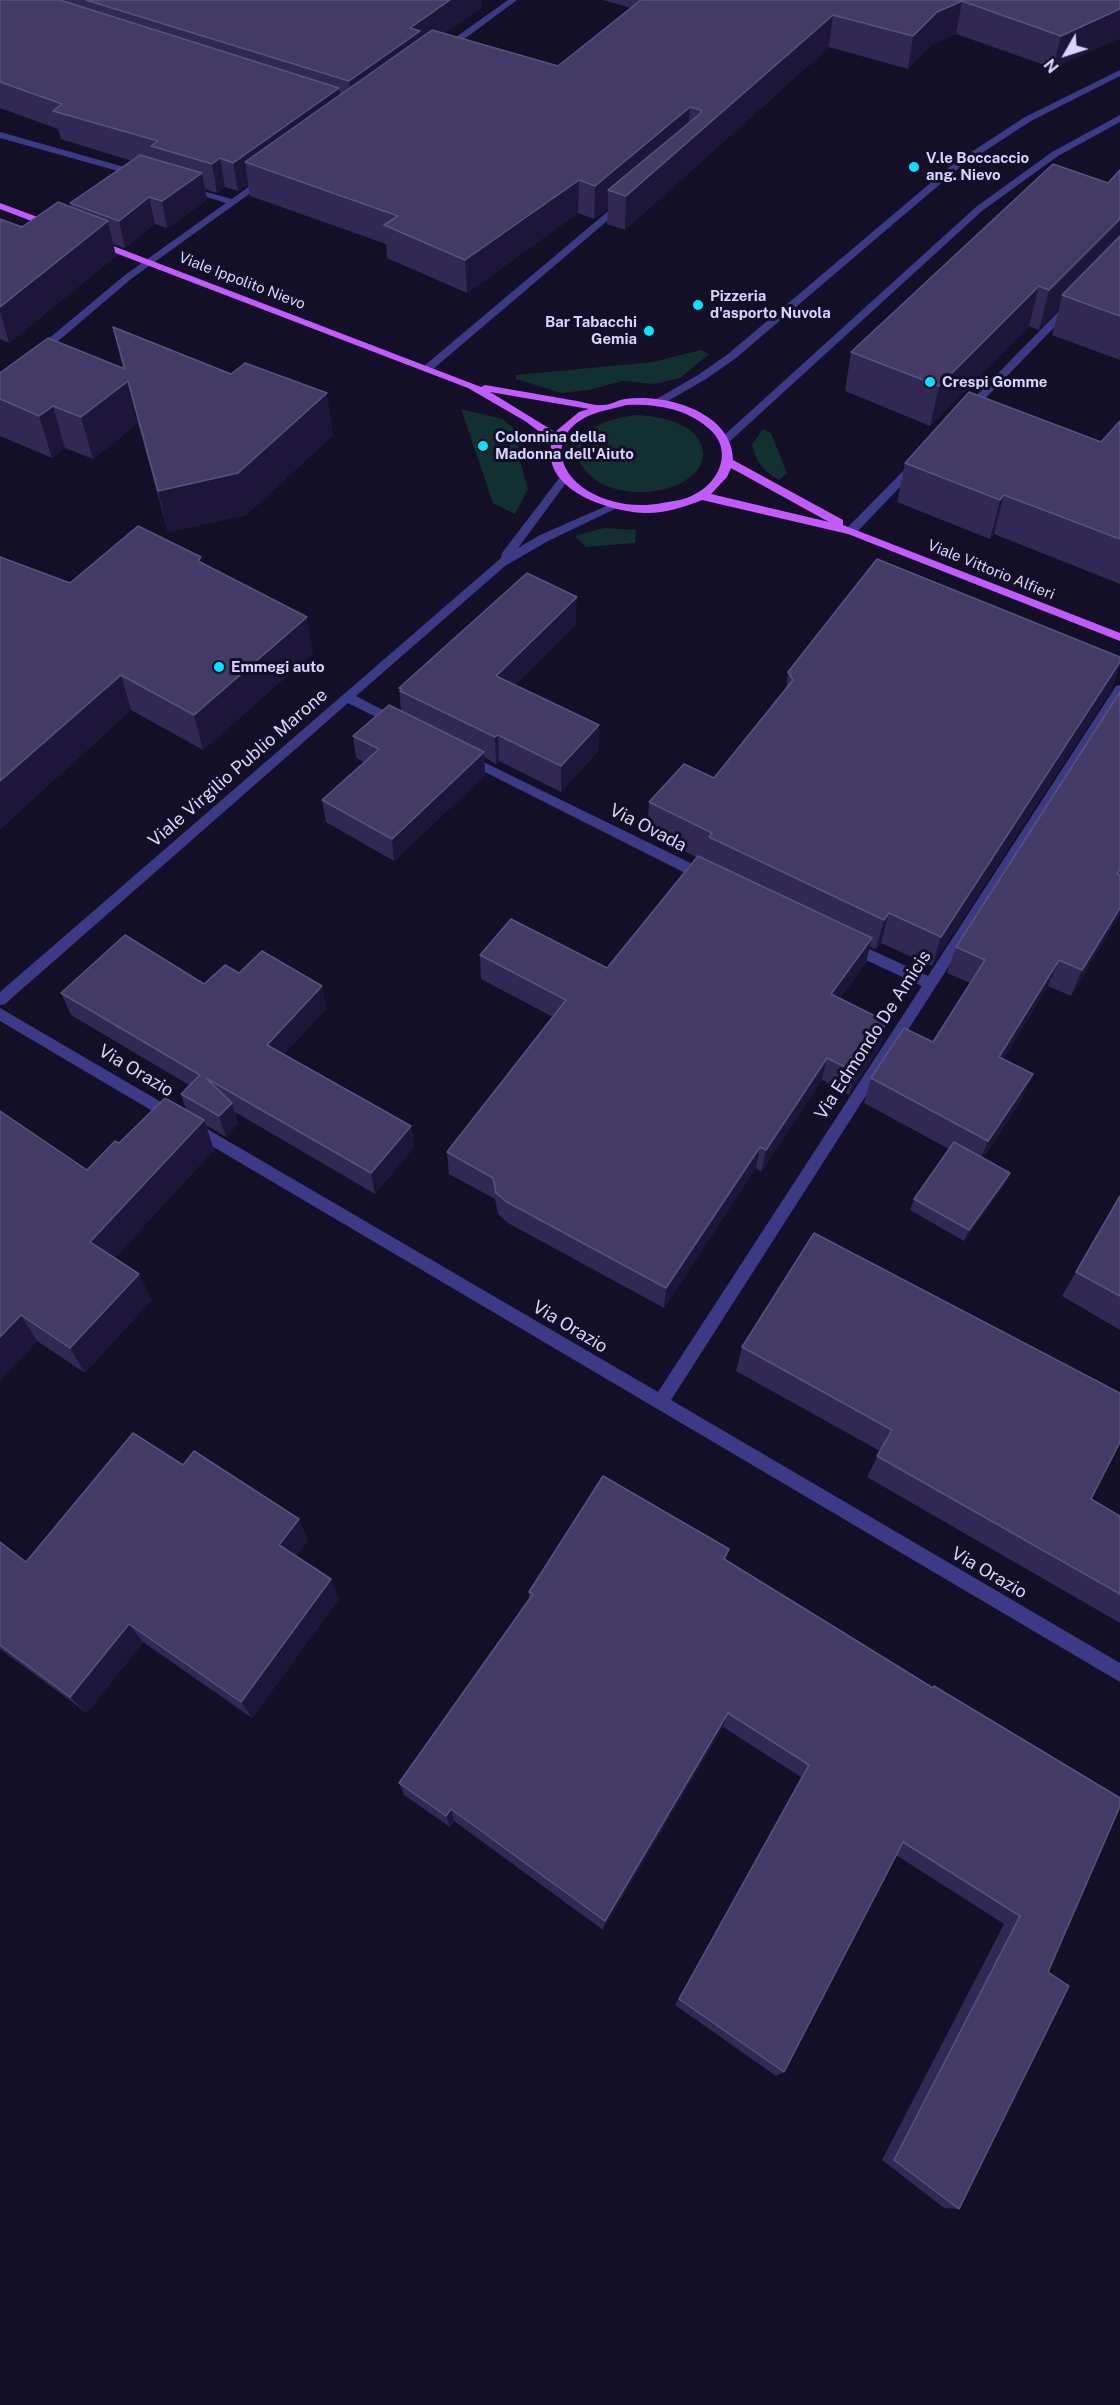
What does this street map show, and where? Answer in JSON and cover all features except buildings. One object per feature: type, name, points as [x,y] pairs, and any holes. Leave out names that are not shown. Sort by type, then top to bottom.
[{"type":"main road","points":[[0,206],[64,230]]},
{"type":"main road","name":"Viale Ippolito Nievo","points":[[86,238],[472,386],[521,414],[557,439]]},
{"type":"main road","name":"Viale Ippolito Nievo","points":[[472,386],[601,408]]},
{"type":"main road","points":[[634,401],[657,403],[684,409],[699,416],[725,440],[729,462],[726,472],[716,486],[686,502],[657,509],[615,506],[588,497],[564,478],[555,460],[557,439],[570,423],[601,408],[634,401]]},
{"type":"main road","name":"Viale Vittorio Alfieri","points":[[729,462],[851,531],[1120,638]]},
{"type":"main road","name":"Viale Vittorio Alfieri","points":[[701,496],[851,531]]},
{"type":"street","points":[[438,55],[513,0]]},
{"type":"street","points":[[657,403],[702,377],[732,356],[916,198],[964,160],[1028,119],[1120,73]]},
{"type":"street","points":[[725,440],[979,209],[1055,154],[1120,118]]},
{"type":"street","points":[[0,135],[147,176]]},
{"type":"street","points":[[27,362],[128,277],[270,175]]},
{"type":"street","points":[[180,186],[233,202]]},
{"type":"street","points":[[428,368],[630,197]]},
{"type":"street","points":[[963,415],[1079,297]]},
{"type":"street","points":[[851,531],[922,458]]},
{"type":"street","name":"Viale Virgilio Publio Marone","points":[[501,563],[564,478]]},
{"type":"street","name":"Viale Virgilio Publio Marone","points":[[0,1000],[501,563],[544,538],[615,506]]},
{"type":"street","name":"Via Edmondo De Amicis","points":[[660,1403],[1120,689]]},
{"type":"street","points":[[347,697],[410,729]]},
{"type":"street","name":"Via Ovada","points":[[453,750],[721,884]]},
{"type":"street","points":[[839,941],[929,983]]},
{"type":"street","name":"Via Orazio","points":[[0,1014],[1120,1673]]},
{"type":"green space","points":[[701,350],[709,354],[680,378],[654,384],[622,381],[589,390],[561,393],[516,379],[516,375],[653,362]]},
{"type":"green space","points":[[461,409],[503,419],[518,432],[519,458],[528,489],[515,514],[493,503]]},
{"type":"green space","points":[[637,415],[678,423],[695,435],[700,443],[703,458],[694,474],[672,487],[632,492],[605,485],[585,470],[578,457],[577,446],[582,437],[601,424]]},
{"type":"green space","points":[[763,429],[771,433],[787,473],[779,480],[761,466],[752,445]]},
{"type":"green space","points":[[604,528],[636,530],[635,543],[586,547],[575,536]]},
{"type":"place","name":"V.le Boccaccio ang. Nievo","points":[[914,167]]},
{"type":"place","name":"Pizzeria d'asporto Nuvola","points":[[698,305]]},
{"type":"place","name":"Bar Tabacchi Gemia","points":[[649,331]]},
{"type":"place","name":"Crespi Gomme","points":[[930,382]]},
{"type":"place","name":"Colonnina della Madonna dell'Aiuto","points":[[483,446]]},
{"type":"place","name":"Emmegi auto","points":[[219,667]]}]
